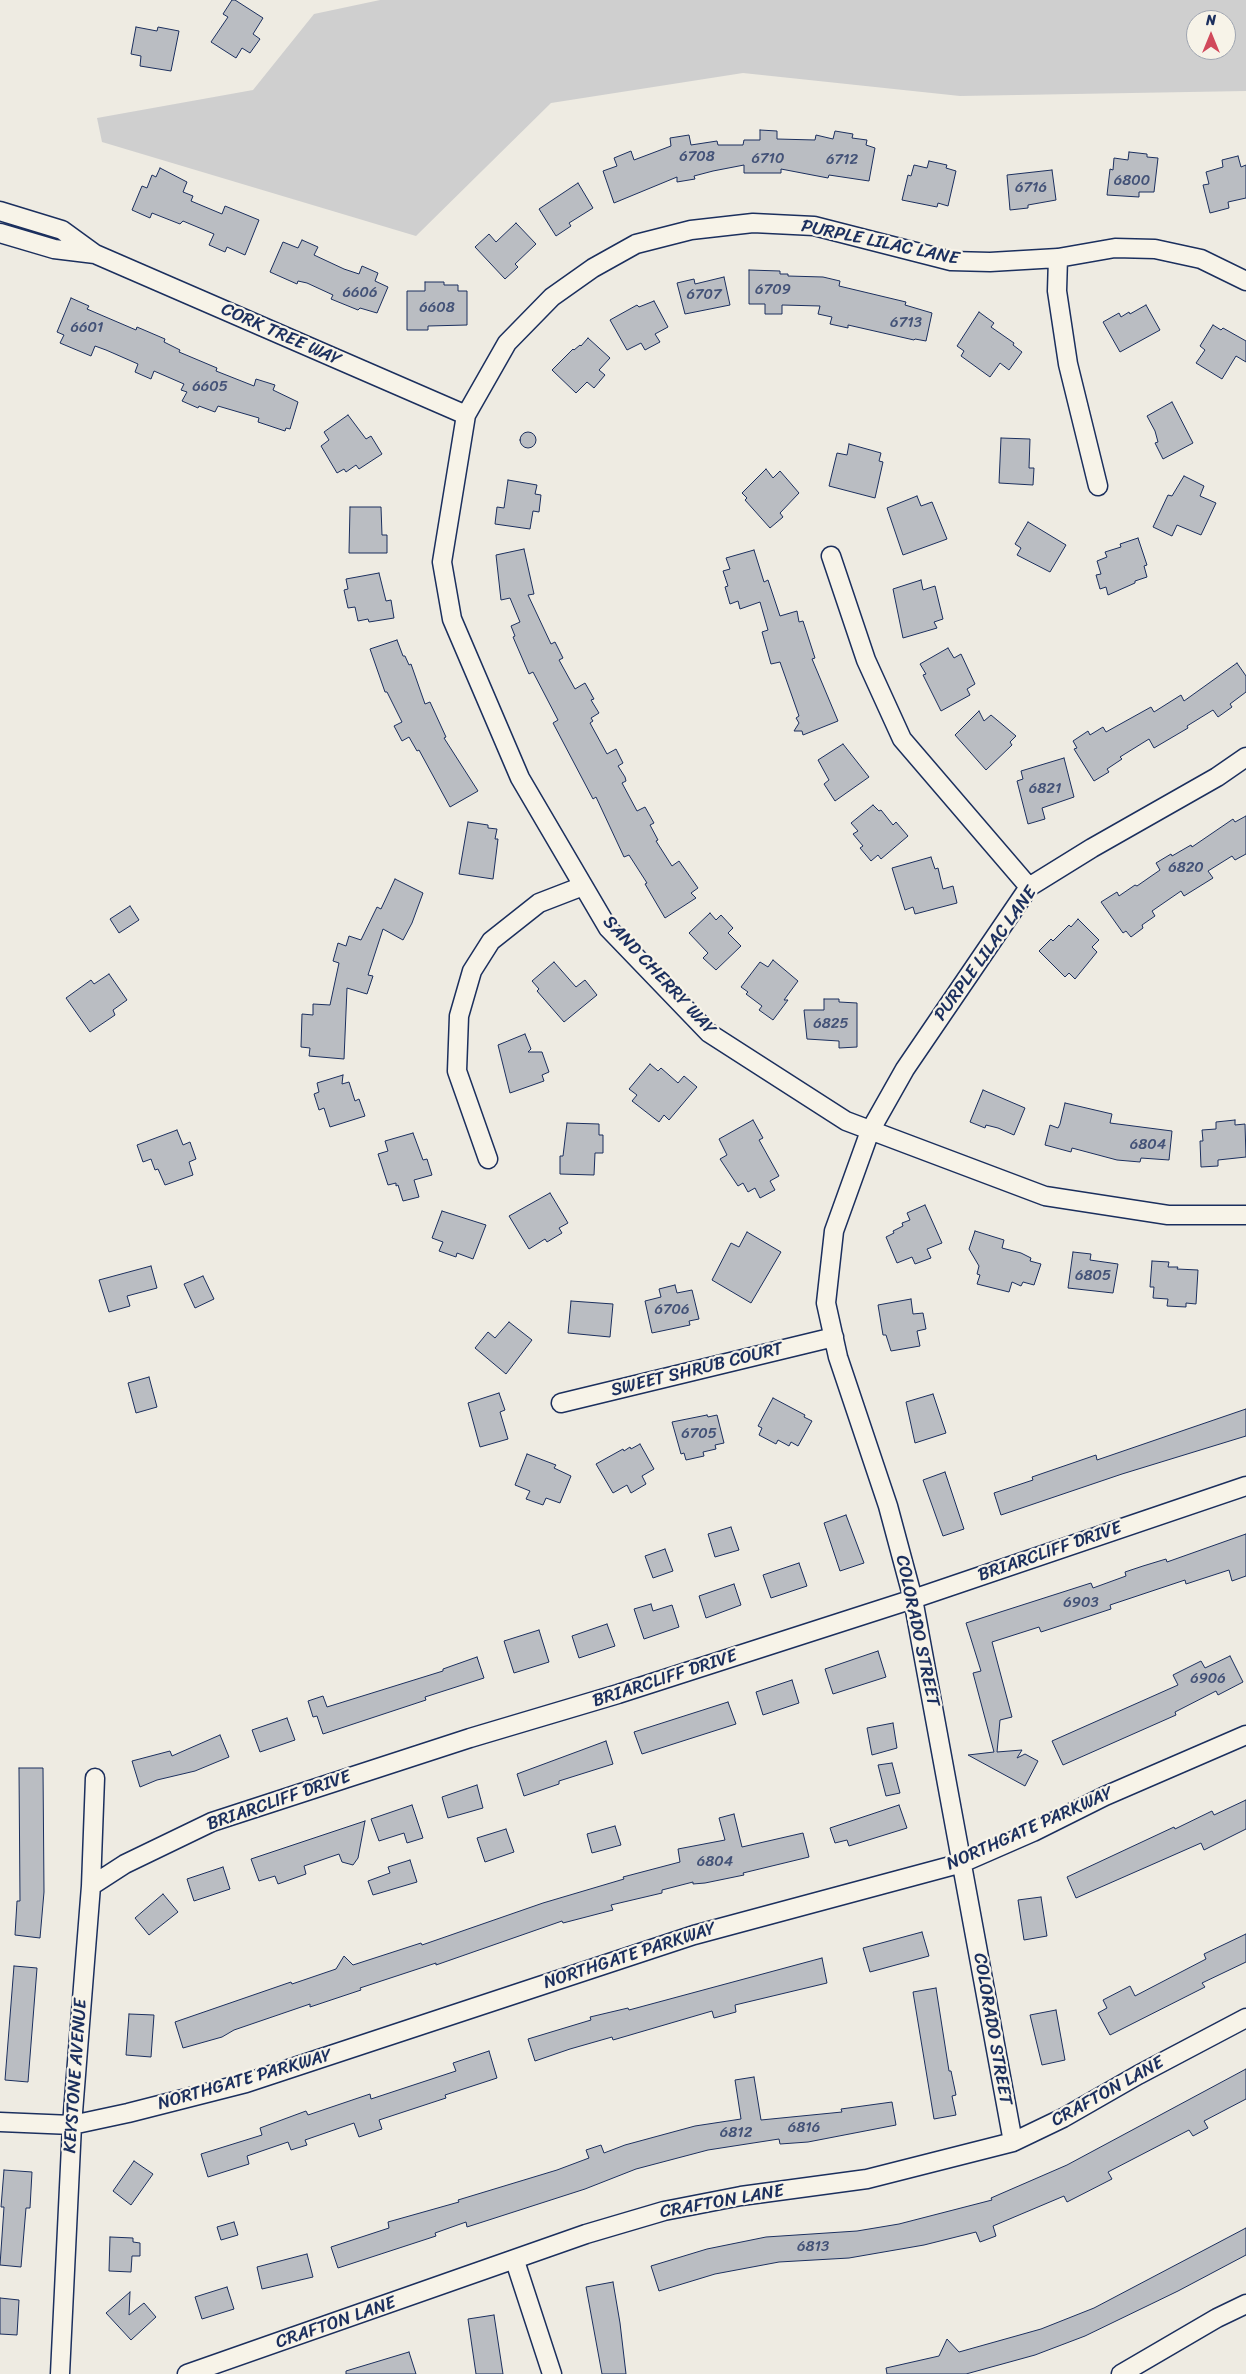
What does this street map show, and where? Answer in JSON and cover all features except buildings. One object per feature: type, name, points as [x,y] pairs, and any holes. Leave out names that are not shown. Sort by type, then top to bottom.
[{"type":"street","name":"CORK TREE WAY","points":[[0,211],[62,230],[95,254],[466,415]]},
{"type":"street","name":"PURPLE LILAC LANE","points":[[466,415],[507,343],[546,304],[592,268],[636,244],[691,230],[753,223],[814,226],[951,260],[990,262],[1058,258],[1115,248],[1155,249],[1201,259],[1246,281]]},
{"type":"street","name":"CORK TREE WAY","points":[[0,233],[54,249],[95,254]]},
{"type":"street","points":[[1058,258],[1057,292],[1068,364],[1098,486]]},
{"type":"street","name":"SAND CHERRY WAY","points":[[466,415],[442,562],[452,619],[520,778],[608,928],[709,1033],[846,1121],[1045,1196],[1168,1215],[1246,1215]]},
{"type":"street","points":[[831,556],[866,660],[902,739],[1030,887]]},
{"type":"street","name":"PURPLE LILAC LANE","points":[[870,1131],[905,1069],[1030,887],[1246,757]]},
{"type":"street","points":[[488,1160],[457,1071],[459,1016],[472,971],[491,940],[540,904],[584,886]]},
{"type":"street","name":"COLORADO STREET","points":[[870,1131],[834,1232],[826,1302],[838,1357],[888,1506],[913,1599],[1013,2142]]},
{"type":"street","name":"SWEET SHRUB COURT","points":[[561,1403],[834,1338]]},
{"type":"street","name":"BRIARCLIFF DRIVE","points":[[91,1886],[125,1864],[212,1822],[470,1738],[618,1694],[913,1599],[1246,1486]]},
{"type":"street","name":"NORTHGATE PARKWAY","points":[[0,2122],[72,2125],[246,2083],[694,1934],[962,1863],[1033,1832],[1105,1796],[1246,1735]]},
{"type":"street","name":"KEYSTONE AVENUE","points":[[60,2374],[72,2125],[91,1886],[95,1778]]},
{"type":"street","name":"CRAFTON LANE","points":[[187,2374],[514,2261],[586,2234],[664,2211],[741,2196],[866,2179],[1013,2142],[1063,2118],[1138,2074],[1246,2018]]},
{"type":"street","points":[[514,2261],[552,2374]]},
{"type":"street","points":[[1121,2374],[1217,2318],[1246,2304]]},
{"type":"shaded area","points":[[380,0],[1246,0],[1246,91],[960,96],[743,73],[551,103],[416,236],[102,142],[97,118],[253,90],[314,14]]}]
